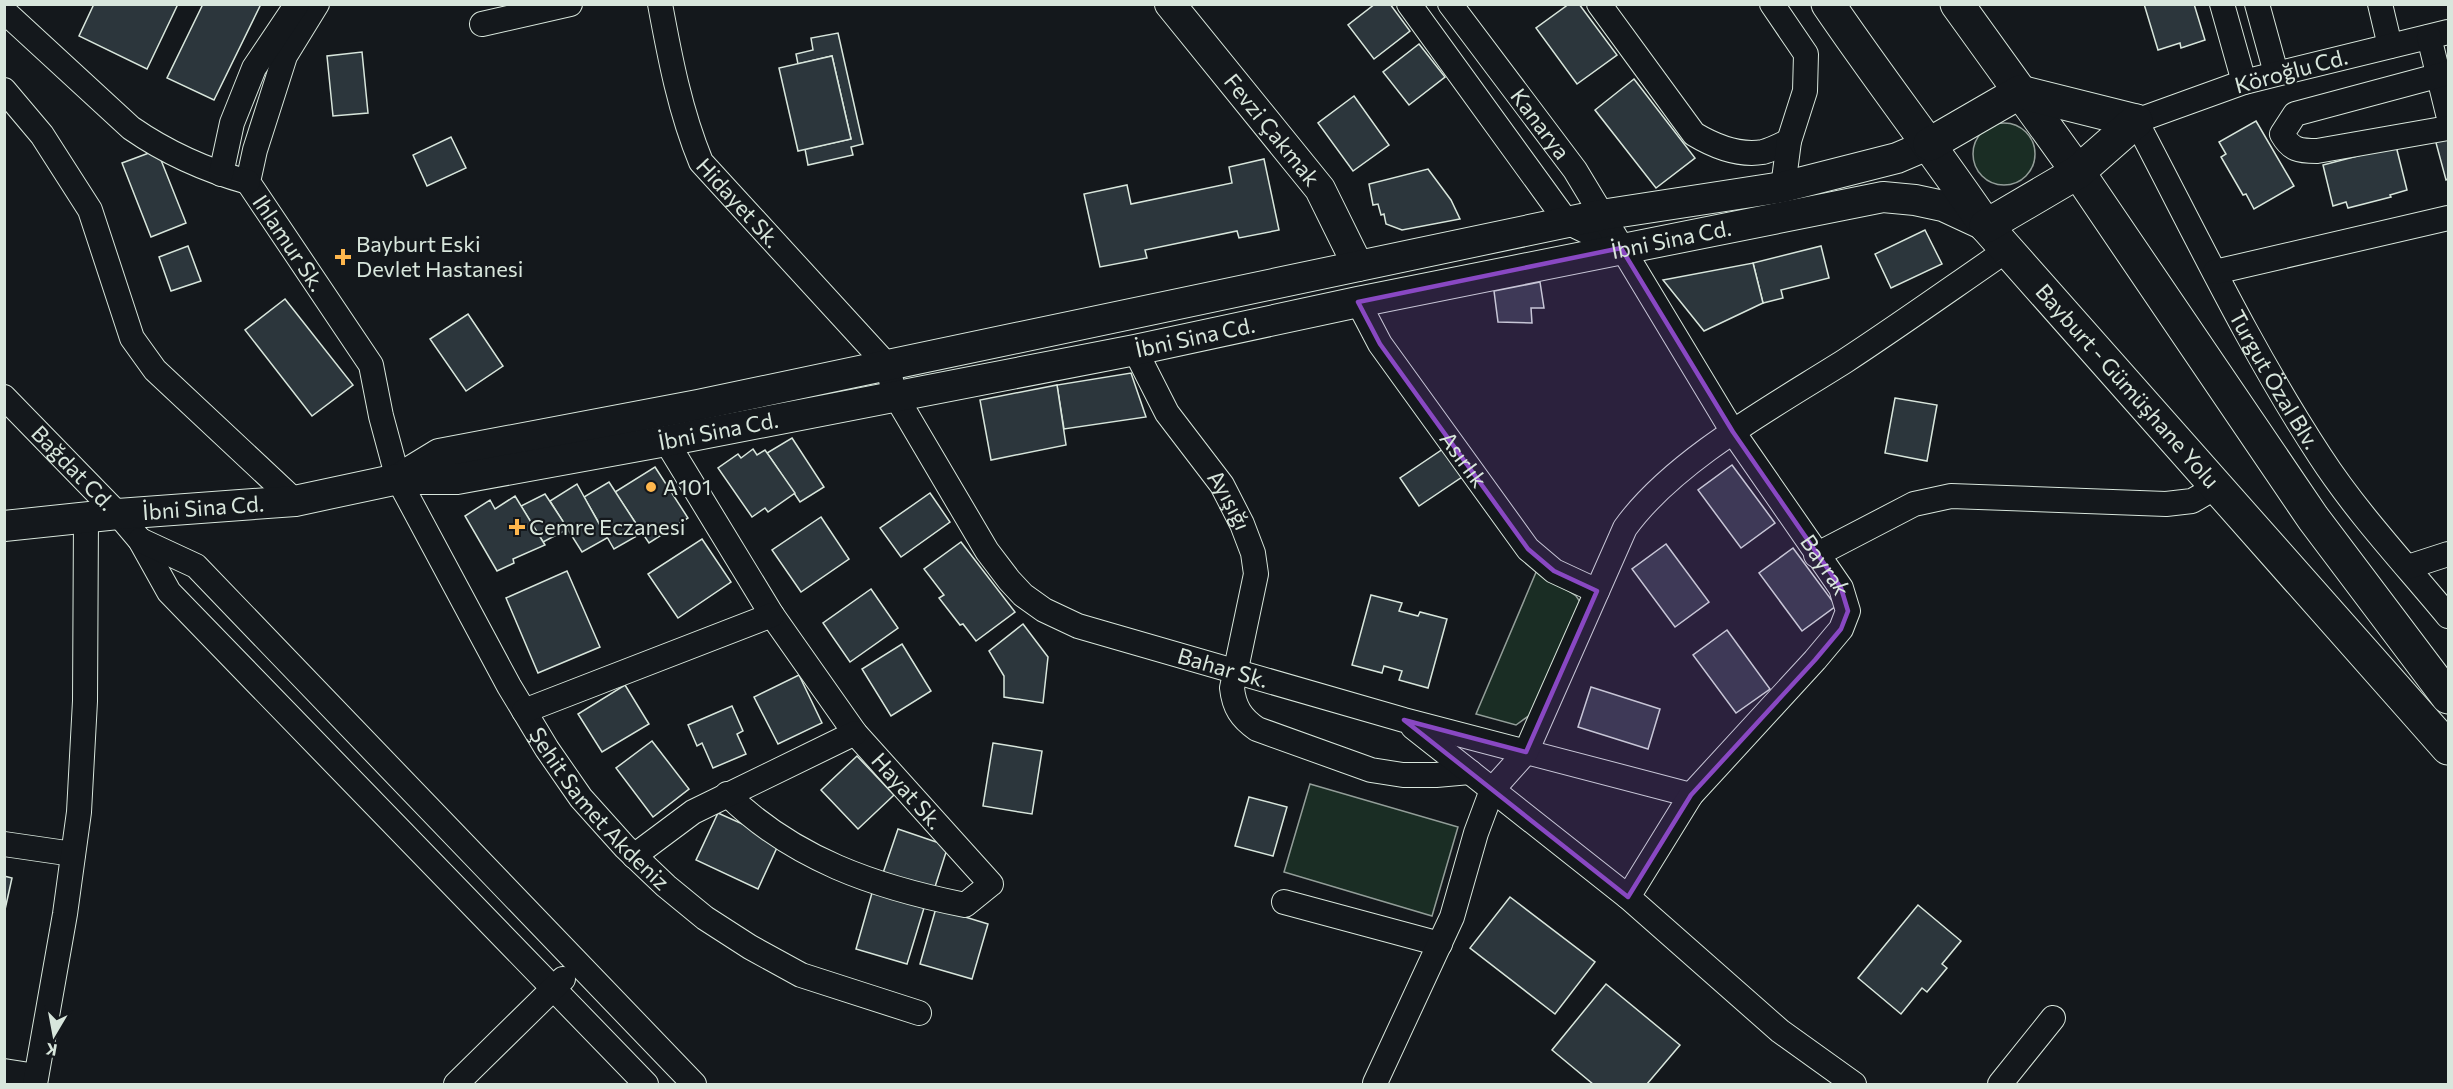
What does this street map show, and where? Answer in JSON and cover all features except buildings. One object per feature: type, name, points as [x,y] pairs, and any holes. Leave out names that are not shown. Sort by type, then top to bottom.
[{"type":"highway","name":"Bayburt - Gümüşhane Yolu","points":[[1828,4],[1996,238],[2448,748]]},
{"type":"highway","points":[[1957,4],[2078,172],[2313,518],[2448,698]]},
{"type":"highway","points":[[1930,144],[2020,92],[2136,120]]},
{"type":"highway","points":[[1996,238],[2078,172],[2136,120]]},
{"type":"main road","name":"Fevzi Çakmak","points":[[1170,4],[1320,189],[1358,266]]},
{"type":"main road","name":"İbni Sina Cd.","points":[[398,479],[439,454],[698,405],[1601,214],[1783,187],[1897,158],[1930,144]]},
{"type":"main road","name":"İbni Sina Cd.","points":[[4,526],[118,514],[295,501],[398,479],[457,478],[666,441],[1135,350],[1358,302],[1883,196],[1943,206],[1996,238]]},
{"type":"street","points":[[221,174],[232,123],[255,68],[297,4]]},
{"type":"street","name":"Ihlamur Sk.","points":[[317,4],[285,56],[255,150],[248,182],[371,365],[381,416],[398,479]]},
{"type":"street","points":[[482,24],[570,4]]},
{"type":"street","name":"Hidayet Sk.","points":[[660,4],[674,80],[701,162],[887,365]]},
{"type":"street","points":[[1409,4],[1567,222],[1621,248]]},
{"type":"street","name":"Kanarya","points":[[1450,4],[1575,170],[1621,248]]},
{"type":"street","points":[[1599,4],[1695,134],[1714,146],[1742,152],[1763,152],[1789,141]]},
{"type":"street","points":[[1772,4],[1806,54],[1805,91],[1789,141],[1783,187]]},
{"type":"street","points":[[2222,4],[2244,82]]},
{"type":"street","points":[[2257,4],[2276,73]]},
{"type":"street","points":[[2380,4],[2390,46]]},
{"type":"street","points":[[4,11],[131,128],[173,154],[221,174],[248,182]]},
{"type":"street","points":[[2439,34],[2448,114]]},
{"type":"street","name":"Köroğlu Cd.","points":[[2136,120],[2244,82],[2439,34]]},
{"type":"street","points":[[2444,74],[2295,114],[2282,134],[2287,143],[2297,151],[2317,151],[2448,128]]},
{"type":"street","points":[[4,90],[42,135],[90,210],[132,338],[155,370],[295,501]]},
{"type":"street","name":"Turgut Özal Blv.","points":[[2136,120],[2282,397],[2322,459],[2448,616]]},
{"type":"street","points":[[2215,272],[2448,218]]},
{"type":"street","points":[[1375,1083],[1452,917],[1476,833],[1492,790],[1526,752],[1625,528],[1638,510],[1659,488],[1733,432],[1883,336],[1996,238]]},
{"type":"street","name":"Bayrak","points":[[1621,248],[1733,432],[1841,588],[1848,611],[1841,628],[1807,669],[1691,795],[1628,897]]},
{"type":"street","name":"Asırlık","points":[[1358,302],[1380,344],[1528,549],[1554,571],[1597,591]]},
{"type":"street","name":"Ayışığı","points":[[1135,350],[1167,413],[1222,485],[1242,524],[1252,553],[1256,574],[1232,688],[1233,702],[1246,722],[1257,729],[1371,770],[1402,775],[1470,772]]},
{"type":"street","name":"Bahar Sk.","points":[[887,365],[895,395],[987,551],[1023,595],[1044,610],[1078,626],[1404,720],[1691,795]]},
{"type":"street","name":"Bağdat Cd.","points":[[4,397],[118,514],[140,540]]},
{"type":"street","name":"Hayat Sk.","points":[[666,441],[772,615],[855,733],[991,884],[965,905],[920,896],[858,877],[812,857],[748,814],[727,794]]},
{"type":"street","name":"Şehit Samet Akdeniz","points":[[398,479],[547,749],[581,798],[634,856],[705,918],[750,947],[801,975],[919,1013]]},
{"type":"street","points":[[1816,555],[1914,504],[1951,496],[2166,504],[2192,501],[2216,487]]},
{"type":"street","points":[[4,1071],[35,1080],[73,854],[79,812],[85,701],[86,517]]},
{"type":"street","points":[[140,540],[196,566],[694,1084]]},
{"type":"street","points":[[140,540],[169,592],[646,1084]]},
{"type":"street","points":[[2408,567],[2448,554]]},
{"type":"street","points":[[524,711],[772,615]]},
{"type":"street","points":[[1404,720],[1628,897],[1780,1031],[1854,1084]]},
{"type":"street","points":[[634,856],[693,812],[855,733]]},
{"type":"street","points":[[4,844],[73,854]]},
{"type":"street","points":[[1284,902],[1440,944]]},
{"type":"street","points":[[456,1084],[579,964]]},
{"type":"street","points":[[2000,1084],[2053,1018]]},
{"type":"highlighted area","points":[[1621,248],[1733,432],[1841,588],[1848,611],[1841,629],[1815,660],[1691,795],[1628,897],[1404,720],[1526,752],[1597,591],[1554,571],[1528,549],[1380,344],[1358,302]]},
{"type":"green space","points":[[1998,123],[2010,123],[2026,132],[2033,142],[2035,154],[2033,166],[2026,176],[2010,185],[1998,185],[1987,180],[1978,171],[1973,160],[1973,148],[1978,137],[1987,128]]},
{"type":"green space","points":[[1537,570],[1576,596],[1581,603],[1534,712],[1516,725],[1476,714]]},
{"type":"green space","points":[[1310,784],[1458,827],[1432,916],[1284,872]]},
{"type":"place","name":"Bayburt Eski Devlet Hastanesi","points":[[343,257]]},
{"type":"place","name":"A101","points":[[651,487]]},
{"type":"place","name":"Cemre Eczanesi","points":[[517,527]]}]
